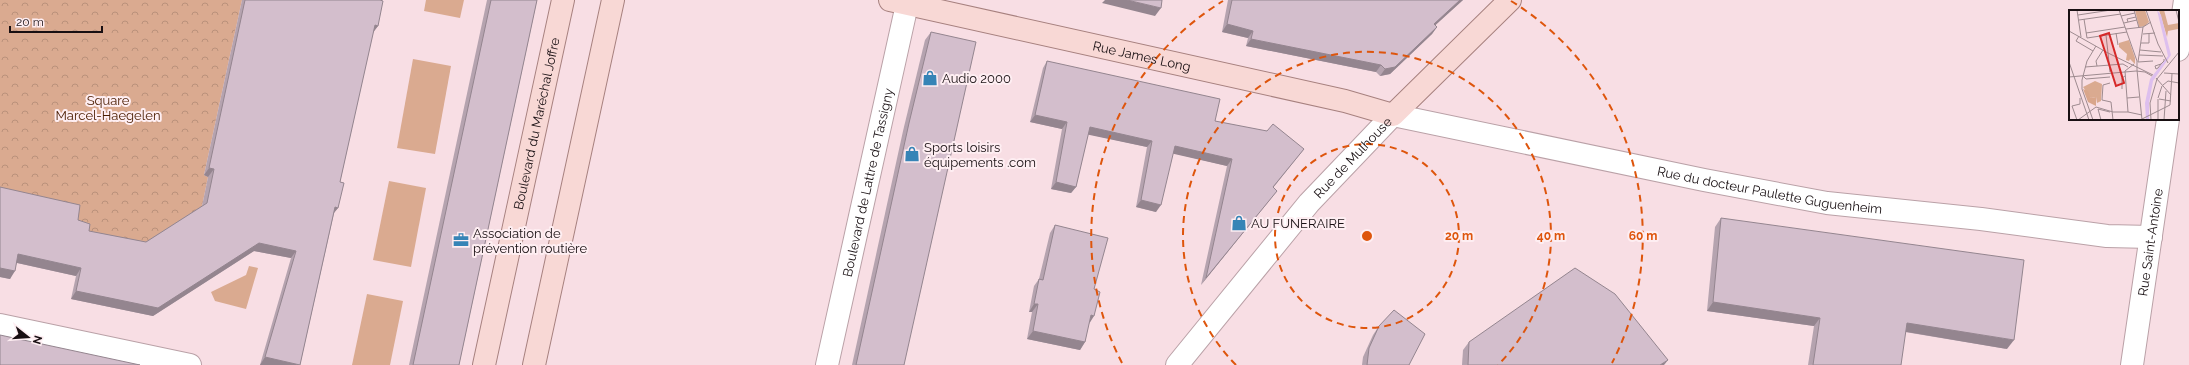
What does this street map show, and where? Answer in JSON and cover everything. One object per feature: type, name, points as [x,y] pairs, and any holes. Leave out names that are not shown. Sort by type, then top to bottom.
[{"type":"main road","name":"Boulevard du Maréchal Joffre","points":[[484,365],[563,0]]},
{"type":"main road","points":[[534,365],[613,0]]},
{"type":"main road","name":"Rue de Mulhouse","points":[[1393,115],[1510,0]]},
{"type":"main road","name":"Rue James Long","points":[[902,1],[1346,101],[1393,115]]},
{"type":"street","points":[[2179,43],[2185,0]]},
{"type":"street","name":"Boulevard de Lattre de Tassigny","points":[[827,365],[902,1]]},
{"type":"street","name":"Rue du docteur Paulette Guguenheim","points":[[1393,115],[1704,180],[1827,203],[1981,219],[2107,236],[2151,238]]},
{"type":"street","name":"Rue de Mulhouse","points":[[1177,365],[1310,203],[1393,115]]},
{"type":"street","name":"Rue Saint-Antoine","points":[[2132,365],[2168,120]]},
{"type":"street","points":[[0,325],[190,365]]},
{"type":"green space","name":"Square Marcel-Haegelen","points":[[0,0],[242,0],[204,175],[208,177],[201,211],[141,250],[83,238],[0,196]]},
{"type":"green space","points":[[426,0],[464,0],[460,18],[424,11]]},
{"type":"green space","points":[[413,59],[451,66],[435,154],[397,148]]},
{"type":"green space","points":[[389,181],[426,188],[411,267],[373,260]]},
{"type":"green space","points":[[249,266],[258,268],[246,309],[215,301],[211,292],[246,275]]},
{"type":"green space","points":[[367,294],[403,301],[390,365],[352,365]]},
{"type":"building","points":[[245,0],[383,1],[378,26],[375,25],[340,182],[344,183],[338,208],[335,207],[300,365],[265,357],[296,251],[259,243],[158,308],[76,291],[81,268],[18,254],[15,271],[0,268],[0,187],[80,205],[78,220],[90,224],[89,231],[146,242],[207,203],[214,169],[209,168]]},
{"type":"building","points":[[491,0],[537,0],[459,365],[413,365]]},
{"type":"building","points":[[1127,0],[1162,0],[1161,8]]},
{"type":"building","points":[[1232,0],[1460,0],[1434,24],[1437,27],[1395,67],[1385,69],[1381,65],[1251,39],[1253,31],[1227,24]]},
{"type":"building","points":[[931,32],[976,42],[904,365],[856,365],[909,123]]},
{"type":"building","points":[[1047,61],[1220,99],[1215,121],[1267,131],[1273,124],[1304,149],[1273,187],[1277,191],[1206,278],[1232,159],[1175,146],[1161,205],[1141,200],[1152,141],[1090,127],[1076,187],[1056,182],[1067,122],[1035,115]]},
{"type":"building","points":[[1721,218],[2024,260],[2014,340],[1907,323],[1901,365],[1813,365],[1820,318],[1713,302]]},
{"type":"building","points":[[1055,225],[1108,238],[1094,289],[1100,292],[1094,316],[1091,315],[1085,342],[1033,331],[1038,304],[1034,304],[1039,279],[1043,280]]},
{"type":"building","points":[[1575,268],[1615,294],[1668,360],[1660,365],[1468,365],[1469,342]]},
{"type":"building","points":[[1394,310],[1425,334],[1409,365],[1367,365],[1369,348],[1379,326]]},
{"type":"building","points":[[0,335],[140,365],[0,365]]},
{"type":"place","name":"Audio 2000","points":[[930,78]]},
{"type":"place","name":"Sports loisirs équipements .com","points":[[912,154]]},
{"type":"place","name":"AU FUNERAIRE","points":[[1239,223]]},
{"type":"place","name":"Association de prévention routière","points":[[461,240]]}]
